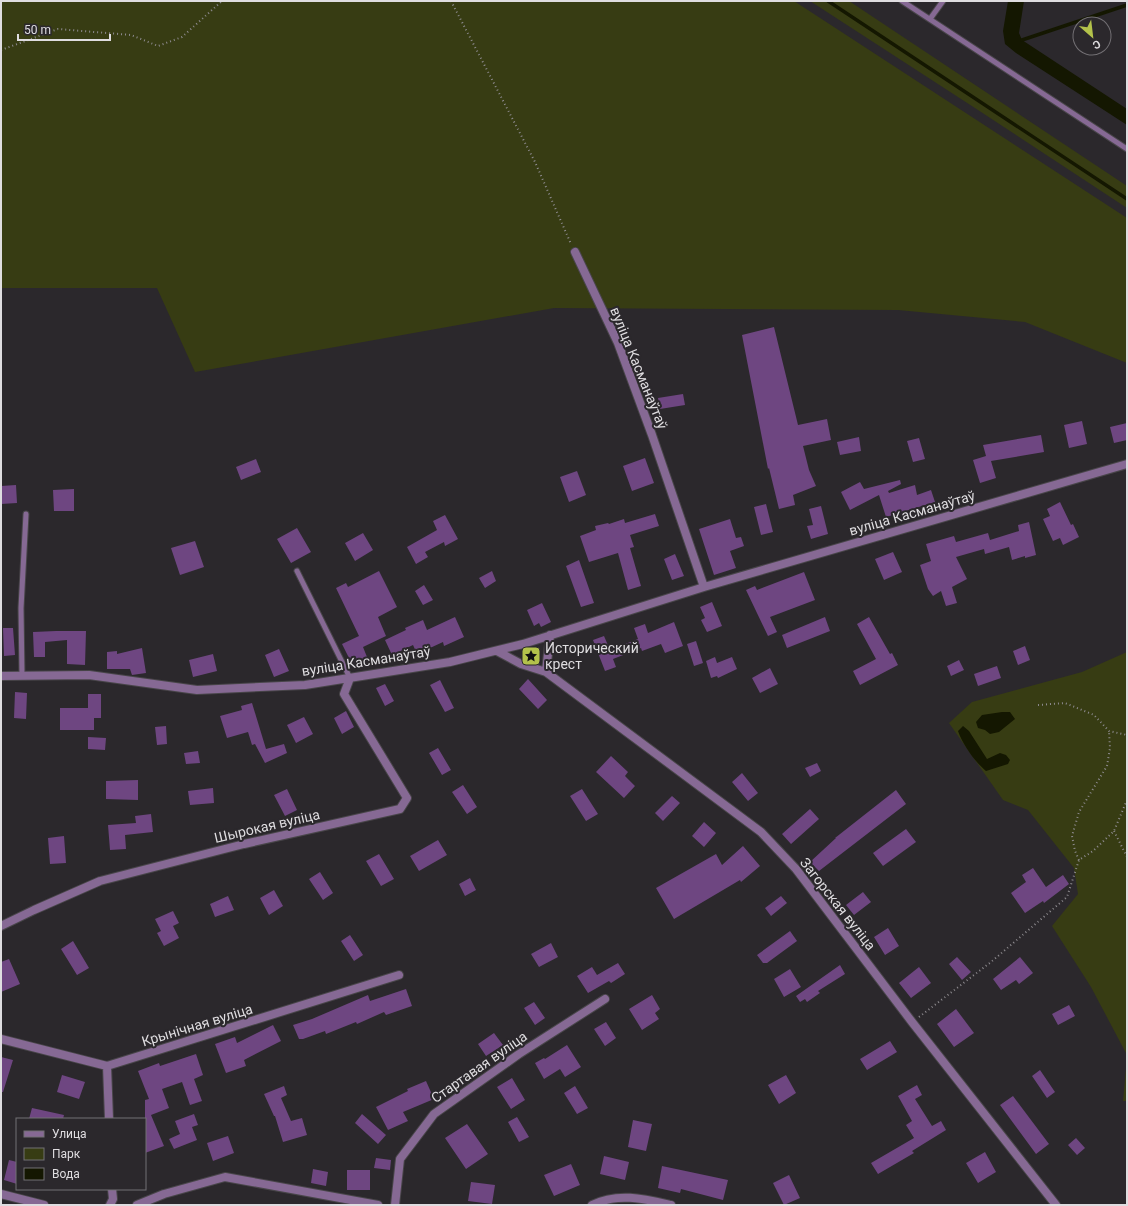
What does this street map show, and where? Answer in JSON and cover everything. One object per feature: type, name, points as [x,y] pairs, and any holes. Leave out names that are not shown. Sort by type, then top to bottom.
[{"type":"street","name":"вуліца Касманаўтаў","points":[[575,252],[618,343],[652,435],[704,587]]},
{"type":"street","name":"вуліца Касманаўтаў","points":[[1,676],[89,674],[197,690],[305,684],[450,662],[497,651],[704,587],[1127,464]]},
{"type":"street","points":[[546,672],[550,635]]},
{"type":"street","name":"Загорская вуліца","points":[[497,651],[521,664],[546,672],[761,832],[796,869],[912,1022],[1056,1205]]},
{"type":"street","name":"Шырокая вуліца","points":[[1,926],[100,881],[244,844],[400,809],[407,798],[344,694],[350,678]]},
{"type":"street","name":"Крынічная вуліца","points":[[107,1066],[399,975]]},
{"type":"street","name":"Стартавая вуліца","points":[[395,1205],[400,1159],[434,1114],[519,1054],[605,1000]]},
{"type":"street","points":[[1,1039],[107,1066],[109,1118]]},
{"type":"street","points":[[137,1205],[164,1194],[225,1177],[378,1205]]},
{"type":"street","points":[[110,1205],[113,1199],[112,1190]]},
{"type":"street","points":[[1,1194],[44,1205]]},
{"type":"street","points":[[592,1205],[602,1200],[637,1197],[671,1205]]},
{"type":"lane","points":[[902,1],[1127,149]]},
{"type":"lane","points":[[930,19],[943,1]]},
{"type":"lane","points":[[22,676],[21,608],[26,514]]},
{"type":"lane","points":[[297,571],[350,678]]},
{"type":"path","points":[[1,50],[58,28],[131,35],[158,46],[182,37],[222,1]]},
{"type":"path","points":[[451,1],[535,162],[575,252]]},
{"type":"path","points":[[1038,705],[1065,703],[1094,715],[1109,731],[1127,735]]},
{"type":"path","points":[[1079,860],[1075,851],[1072,836],[1079,812],[1107,766],[1110,748],[1109,731]]},
{"type":"path","points":[[912,1022],[991,962],[1067,897],[1079,860],[1093,850],[1114,831],[1127,800]]},
{"type":"path","points":[[1114,831],[1127,857]]},
{"type":"green space","points":[[1,1],[794,1],[1127,218],[1127,363],[1025,322],[898,310],[554,308],[195,372],[157,288],[1,288]]},
{"type":"green space","points":[[810,1],[849,1],[1127,186],[1127,208],[978,110]]},
{"type":"green space","points":[[1127,652],[1127,1055],[1091,987],[1052,926],[1078,894],[1074,868],[1028,810],[1003,800],[949,723],[972,702],[1082,672]]},
{"type":"green space","points":[[1127,1058],[1127,1101],[1123,1101]]},
{"type":"water","points":[[1008,1],[1024,1],[1019,33],[1022,40],[1127,109],[1127,125],[1016,53],[1005,44],[1003,31]]},
{"type":"water","points":[[1010,712],[1015,719],[999,732],[990,734],[985,730],[978,728],[976,722],[982,715]]},
{"type":"water","points":[[963,726],[969,731],[987,759],[1000,753],[1006,755],[1010,760],[1008,764],[986,771],[974,758],[963,742],[958,731]]},
{"type":"building","points":[[774,327],[798,425],[827,419],[831,440],[803,446],[809,470],[816,486],[793,495],[795,505],[779,509],[769,468],[768,469],[742,335]]},
{"type":"building","points":[[683,394],[685,405],[660,409],[658,398]]},
{"type":"building","points":[[1082,421],[1087,444],[1069,448],[1064,425]]},
{"type":"building","points":[[1127,423],[1127,440],[1114,443],[1110,427]]},
{"type":"building","points":[[1041,435],[1044,452],[991,461],[996,478],[980,483],[973,460],[986,456],[983,445]]},
{"type":"building","points":[[859,437],[861,451],[840,455],[837,442]]},
{"type":"building","points":[[919,438],[925,459],[913,462],[907,441]]},
{"type":"building","points":[[645,458],[654,483],[632,491],[623,466]]},
{"type":"building","points":[[256,459],[261,472],[241,480],[236,467]]},
{"type":"building","points":[[577,471],[586,495],[569,502],[560,477]]},
{"type":"building","points":[[900,480],[901,484],[888,491],[889,493],[915,485],[917,495],[931,490],[935,502],[886,517],[879,495],[850,510],[841,492],[860,482],[864,489]]},
{"type":"building","points":[[16,485],[17,503],[1,504],[1,486]]},
{"type":"building","points":[[74,489],[74,511],[54,511],[53,490]]},
{"type":"building","points":[[1060,502],[1071,525],[1073,524],[1079,537],[1063,545],[1060,538],[1053,541],[1043,519],[1050,516],[1047,509]]},
{"type":"building","points":[[766,504],[773,532],[761,535],[754,507]]},
{"type":"building","points":[[821,506],[828,534],[811,539],[807,526],[813,525],[809,509]]},
{"type":"building","points":[[655,514],[659,526],[630,535],[634,547],[630,548],[641,586],[628,590],[618,553],[589,562],[580,536],[596,530],[595,526],[609,524],[624,519],[625,523]]},
{"type":"building","points":[[445,515],[458,539],[445,546],[444,542],[425,552],[428,557],[416,564],[407,547],[437,530],[433,521]]},
{"type":"building","points":[[730,519],[736,538],[741,537],[744,546],[730,551],[736,568],[714,575],[699,529]]},
{"type":"building","points":[[1029,522],[1036,555],[1025,558],[1025,556],[1012,560],[1009,547],[985,554],[984,549],[956,557],[967,579],[952,587],[957,603],[946,606],[941,591],[933,596],[928,589],[920,565],[931,561],[926,544],[954,536],[956,542],[988,533],[990,540],[1019,531],[1018,525]]},
{"type":"building","points":[[297,528],[311,552],[291,563],[277,539]]},
{"type":"building","points":[[363,533],[373,550],[355,561],[345,543]]},
{"type":"building","points":[[195,541],[204,567],[180,575],[171,548]]},
{"type":"building","points":[[893,552],[902,572],[884,580],[875,559]]},
{"type":"building","points":[[675,554],[684,576],[672,580],[664,559]]},
{"type":"building","points":[[579,560],[594,603],[581,607],[566,566]]},
{"type":"building","points":[[379,571],[397,607],[378,617],[386,636],[363,647],[367,657],[352,664],[342,644],[359,636],[336,588],[346,583],[348,587]]},
{"type":"building","points":[[492,571],[496,581],[485,588],[479,578]]},
{"type":"building","points":[[804,572],[815,600],[770,617],[777,632],[768,636],[746,590],[755,586],[757,590]]},
{"type":"building","points":[[424,585],[433,600],[423,605],[415,591]]},
{"type":"building","points":[[712,602],[722,626],[707,632],[701,620],[705,618],[700,607]]},
{"type":"building","points":[[542,603],[551,622],[541,627],[539,623],[534,626],[527,610]]},
{"type":"building","points":[[455,617],[464,637],[444,646],[443,642],[417,654],[413,645],[392,655],[385,640],[406,630],[405,628],[423,620],[427,630]]},
{"type":"building","points":[[825,617],[830,631],[787,648],[782,635]]},
{"type":"building","points":[[869,617],[898,665],[860,685],[853,671],[876,659],[857,624]]},
{"type":"building","points":[[674,622],[683,646],[665,653],[661,644],[642,651],[641,648],[613,659],[616,667],[605,671],[593,640],[604,636],[610,650],[638,639],[634,628],[645,624],[648,633]]},
{"type":"building","points":[[3,628],[13,628],[15,655],[4,656]]},
{"type":"building","points":[[86,631],[85,665],[67,664],[67,640],[45,642],[45,657],[34,657],[33,632]]},
{"type":"building","points":[[696,641],[703,663],[694,666],[687,644]]},
{"type":"building","points":[[1025,646],[1030,660],[1018,665],[1013,651]]},
{"type":"building","points":[[142,648],[146,673],[132,675],[130,669],[107,669],[107,652],[117,651],[117,654]]},
{"type":"building","points":[[279,649],[289,671],[274,677],[265,655]]},
{"type":"building","points":[[213,654],[217,671],[193,677],[189,660]]},
{"type":"building","points":[[715,657],[717,663],[732,657],[737,669],[718,678],[717,676],[711,678],[706,661]]},
{"type":"building","points":[[959,660],[964,670],[951,676],[947,666]]},
{"type":"building","points":[[997,666],[1001,678],[978,686],[974,674]]},
{"type":"building","points":[[770,668],[778,684],[760,693],[752,678]]},
{"type":"building","points":[[528,679],[547,700],[538,709],[519,689]]},
{"type":"building","points":[[440,680],[454,708],[445,712],[430,685]]},
{"type":"building","points":[[385,684],[394,701],[385,706],[376,688]]},
{"type":"building","points":[[15,692],[27,693],[26,719],[14,718]]},
{"type":"building","points":[[88,694],[101,694],[101,718],[94,718],[94,730],[60,730],[60,708],[88,708]]},
{"type":"building","points":[[252,703],[266,749],[284,744],[287,753],[265,763],[255,744],[252,745],[248,732],[227,738],[220,716],[242,710],[241,706]]},
{"type":"building","points":[[346,711],[354,727],[342,734],[334,718]]},
{"type":"building","points":[[304,717],[313,734],[296,743],[287,725]]},
{"type":"building","points":[[166,726],[167,744],[157,745],[155,727]]},
{"type":"building","points":[[88,737],[106,738],[105,750],[88,749]]},
{"type":"building","points":[[438,748],[451,770],[442,775],[429,753]]},
{"type":"building","points":[[198,751],[200,763],[186,764],[184,753]]},
{"type":"building","points":[[611,756],[628,772],[625,776],[635,786],[624,798],[596,772]]},
{"type":"building","points":[[817,763],[821,771],[810,777],[805,768]]},
{"type":"building","points":[[742,773],[758,793],[748,801],[732,782]]},
{"type":"building","points":[[138,780],[138,800],[106,799],[106,781]]},
{"type":"building","points":[[463,785],[477,807],[467,814],[452,792]]},
{"type":"building","points":[[213,788],[214,803],[190,805],[188,791]]},
{"type":"building","points":[[287,789],[297,810],[285,816],[274,795]]},
{"type":"building","points":[[582,789],[598,814],[586,821],[570,796]]},
{"type":"building","points":[[896,790],[906,804],[819,871],[810,862],[835,838]]},
{"type":"building","points":[[672,796],[680,803],[663,821],[655,813]]},
{"type":"building","points":[[810,809],[819,819],[791,844],[782,834]]},
{"type":"building","points":[[151,814],[153,832],[125,835],[126,849],[110,850],[108,825],[136,823],[135,816]]},
{"type":"building","points":[[704,822],[716,833],[704,847],[692,836]]},
{"type":"building","points":[[906,829],[916,842],[883,866],[873,853]]},
{"type":"building","points":[[64,836],[66,863],[50,864],[48,838]]},
{"type":"building","points":[[438,840],[447,855],[419,871],[410,856]]},
{"type":"building","points":[[743,846],[760,866],[741,882],[740,880],[674,919],[656,888],[716,854],[722,865]]},
{"type":"building","points":[[379,854],[394,879],[381,886],[366,861]]},
{"type":"building","points":[[1033,868],[1046,887],[1063,875],[1069,884],[1044,903],[1043,901],[1025,913],[1011,893],[1026,882],[1022,875]]},
{"type":"building","points":[[320,872],[333,893],[323,900],[309,879]]},
{"type":"building","points":[[470,878],[476,890],[465,896],[459,884]]},
{"type":"building","points":[[274,890],[283,906],[269,915],[260,898]]},
{"type":"building","points":[[863,892],[871,902],[854,915],[846,905]]},
{"type":"building","points":[[228,896],[234,910],[215,917],[210,904]]},
{"type":"building","points":[[781,896],[787,903],[771,916],[765,908]]},
{"type":"building","points":[[173,911],[179,923],[173,926],[179,938],[164,946],[157,933],[161,931],[155,919]]},
{"type":"building","points":[[888,928],[899,946],[885,955],[874,937]]},
{"type":"building","points":[[790,931],[797,941],[767,963],[763,963],[757,955]]},
{"type":"building","points":[[350,935],[363,955],[354,961],[341,941]]},
{"type":"building","points":[[73,941],[89,968],[77,975],[61,949]]},
{"type":"building","points":[[551,943],[558,957],[539,967],[531,954]]},
{"type":"building","points":[[957,957],[971,972],[962,980],[949,964]]},
{"type":"building","points":[[1020,957],[1033,973],[1019,984],[1016,980],[1001,990],[993,979]]},
{"type":"building","points":[[9,959],[20,984],[1,992],[1,962]]},
{"type":"building","points":[[618,963],[625,974],[611,983],[609,981],[588,993],[577,976],[592,967],[597,975]]},
{"type":"building","points":[[840,965],[845,974],[818,991],[820,993],[807,1002],[805,999],[800,1002],[796,996]]},
{"type":"building","points":[[919,967],[931,983],[911,998],[899,983]]},
{"type":"building","points":[[790,969],[801,987],[784,997],[774,979]]},
{"type":"building","points":[[406,989],[412,1006],[386,1015],[384,1012],[357,1024],[356,1022],[326,1034],[325,1031],[303,1039],[299,1039],[293,1025],[312,1019],[368,995],[370,1001]]},
{"type":"building","points":[[652,995],[660,1009],[655,1013],[659,1019],[642,1030],[629,1009]]},
{"type":"building","points":[[534,1002],[545,1018],[535,1025],[524,1008]]},
{"type":"building","points":[[1069,1005],[1075,1016],[1058,1025],[1052,1014]]},
{"type":"building","points":[[956,1009],[974,1033],[954,1047],[937,1024]]},
{"type":"building","points":[[606,1022],[616,1038],[605,1046],[594,1029]]},
{"type":"building","points":[[273,1025],[281,1041],[244,1060],[246,1066],[226,1073],[215,1044],[235,1037],[237,1043]]},
{"type":"building","points":[[494,1033],[503,1045],[486,1056],[478,1044]]},
{"type":"building","points":[[890,1041],[897,1052],[867,1070],[860,1059]]},
{"type":"building","points":[[567,1045],[581,1067],[565,1077],[560,1069],[544,1079],[535,1063],[544,1058],[545,1059]]},
{"type":"building","points":[[196,1054],[203,1075],[194,1079],[202,1101],[190,1105],[182,1082],[162,1089],[169,1108],[151,1115],[164,1146],[146,1153],[145,1100],[149,1099],[138,1071],[159,1063],[160,1066]]},
{"type":"building","points":[[1,1057],[13,1060],[3,1092],[1,1092]]},
{"type":"building","points":[[1040,1070],[1055,1092],[1047,1098],[1032,1076]]},
{"type":"building","points":[[62,1075],[85,1082],[79,1099],[57,1092]]},
{"type":"building","points":[[786,1075],[796,1093],[779,1104],[768,1085]]},
{"type":"building","points":[[512,1078],[525,1100],[511,1109],[497,1087]]},
{"type":"building","points":[[426,1081],[434,1099],[403,1112],[408,1121],[388,1130],[376,1107],[408,1091],[407,1089]]},
{"type":"building","points":[[917,1085],[922,1095],[915,1099],[932,1126],[941,1121],[946,1130],[912,1151],[914,1153],[878,1174],[871,1163],[914,1138],[906,1125],[912,1121],[898,1096]]},
{"type":"building","points":[[284,1086],[287,1095],[281,1098],[291,1121],[302,1118],[307,1135],[283,1142],[275,1116],[264,1094]]},
{"type":"building","points":[[575,1086],[588,1108],[577,1114],[564,1093]]},
{"type":"building","points":[[1013,1096],[1049,1144],[1036,1154],[1000,1105]]},
{"type":"building","points":[[32,1108],[64,1115],[63,1118],[29,1118]]},
{"type":"building","points":[[194,1114],[198,1125],[192,1127],[197,1140],[174,1149],[169,1139],[180,1134],[175,1121]]},
{"type":"building","points":[[362,1114],[386,1135],[378,1144],[355,1123]]},
{"type":"building","points":[[517,1117],[529,1137],[519,1142],[508,1122]]},
{"type":"building","points":[[633,1120],[652,1124],[646,1151],[628,1147]]},
{"type":"building","points":[[467,1124],[488,1154],[466,1169],[445,1138]]},
{"type":"building","points":[[228,1136],[234,1153],[213,1161],[207,1143]]},
{"type":"building","points":[[1076,1138],[1085,1148],[1077,1155],[1068,1145]]},
{"type":"building","points":[[985,1152],[996,1172],[978,1183],[966,1163]]},
{"type":"building","points":[[604,1156],[629,1162],[625,1180],[600,1174]]},
{"type":"building","points":[[376,1158],[391,1160],[390,1170],[374,1168]]},
{"type":"building","points":[[9,1160],[16,1162],[16,1184],[4,1180]]},
{"type":"building","points":[[571,1164],[580,1185],[554,1196],[544,1175]]},
{"type":"building","points":[[662,1166],[728,1180],[723,1200],[681,1189],[680,1193],[658,1188]]},
{"type":"building","points":[[313,1169],[328,1172],[326,1186],[311,1183]]},
{"type":"building","points":[[347,1170],[370,1170],[370,1190],[347,1190]]},
{"type":"building","points":[[789,1175],[800,1198],[784,1205],[773,1183]]},
{"type":"building","points":[[471,1182],[495,1185],[492,1204],[468,1201]]},
{"type":"waterway","points":[[828,1],[1127,199]]},
{"type":"waterway","points":[[1022,40],[1127,5]]},
{"type":"place","name":"Исторический крест","points":[[531,656]]}]
